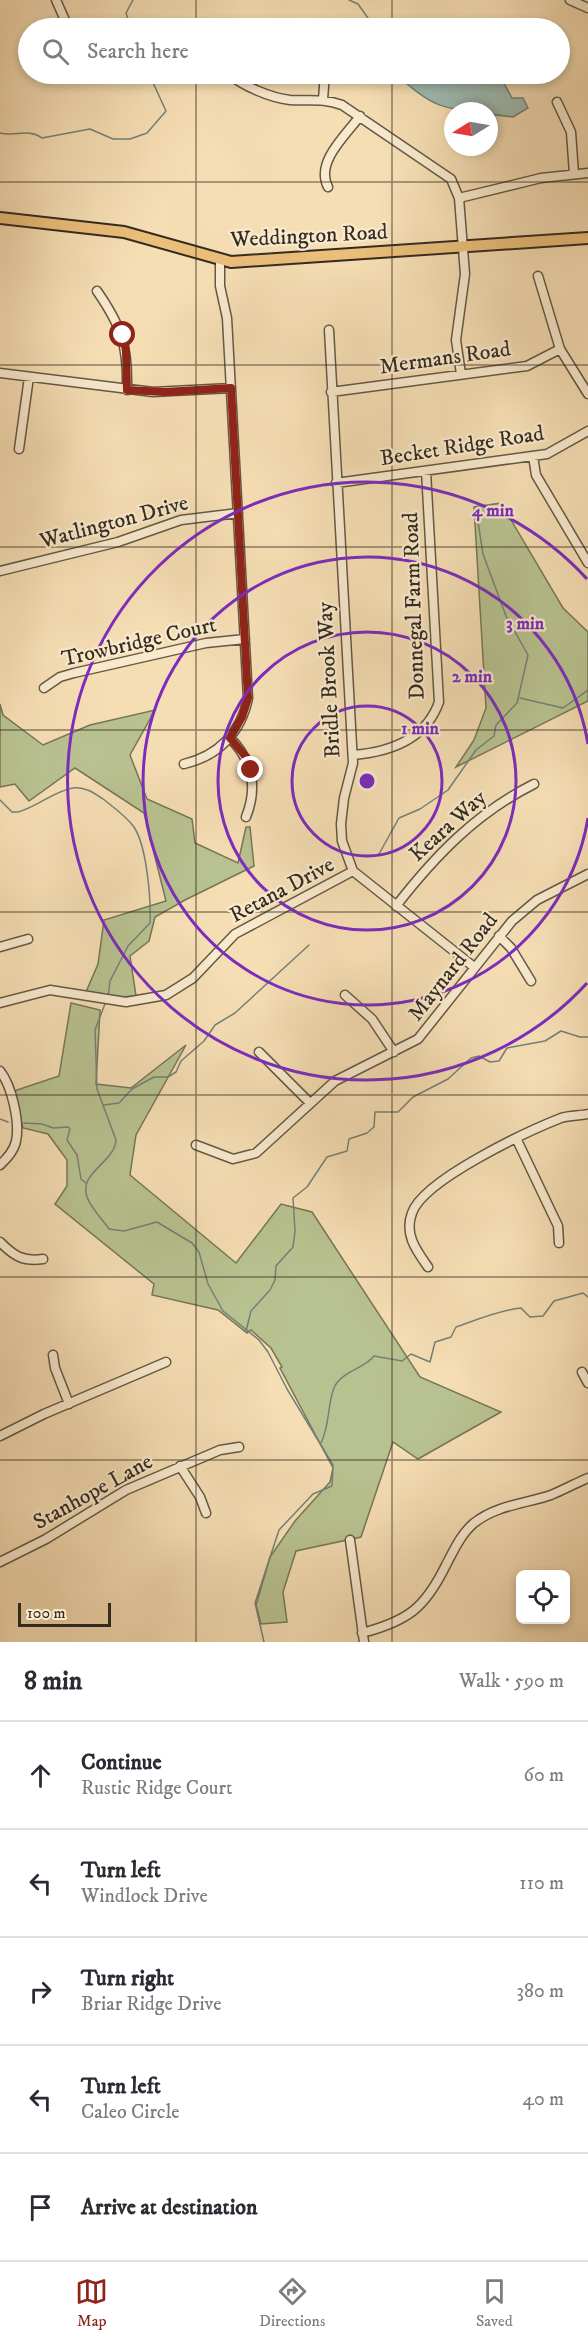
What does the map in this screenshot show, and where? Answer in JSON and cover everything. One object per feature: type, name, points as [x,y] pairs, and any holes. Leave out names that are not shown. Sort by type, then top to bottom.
[{"type":"main road","name":"Weddington Road","points":[[0,218],[124,232],[220,260],[290,259],[588,238]]},
{"type":"street","points":[[56,0],[64,18]]},
{"type":"street","points":[[570,0],[588,8]]},
{"type":"street","points":[[246,84],[284,99],[323,99],[342,105],[447,174],[459,198],[465,288],[456,340],[461,375]]},
{"type":"street","points":[[323,99],[324,84]]},
{"type":"street","points":[[557,102],[571,132],[574,174]]},
{"type":"street","points":[[328,187],[323,176],[327,163],[360,116]]},
{"type":"street","points":[[459,198],[541,178],[588,173]]},
{"type":"street","points":[[184,764],[204,758],[230,738],[242,717],[248,698],[227,318],[220,286],[220,260]]},
{"type":"street","points":[[538,276],[560,349],[588,394]]},
{"type":"street","points":[[97,291],[123,335],[126,351],[127,390]]},
{"type":"street","name":"Bridle Brook Way","points":[[328,330],[353,755],[341,824],[342,841],[353,871]]},
{"type":"street","name":"Mermans Road","points":[[331,392],[527,366],[560,349]]},
{"type":"street","points":[[0,373],[127,390],[165,392],[231,388]]},
{"type":"street","points":[[19,449],[29,377]]},
{"type":"street","name":"Becket Ridge Road","points":[[336,483],[547,454],[588,431]]},
{"type":"street","points":[[533,456],[536,475],[588,562]]},
{"type":"street","name":"Donnegal Farm Road","points":[[353,755],[386,750],[419,734],[434,716],[439,702],[426,471]]},
{"type":"street","name":"Watlington Drive","points":[[0,571],[118,542],[182,520],[238,513]]},
{"type":"street","name":"Trowbridge Court","points":[[44,688],[60,677],[74,673],[206,643],[245,639]]},
{"type":"street","points":[[230,738],[247,758],[251,770],[253,795],[246,817]]},
{"type":"street","name":"Keara Way","points":[[396,906],[439,853],[495,806],[534,784]]},
{"type":"street","points":[[353,871],[474,967]]},
{"type":"street","name":"Retana Drive","points":[[0,1003],[50,990],[115,1001],[152,999],[175,991],[193,978],[235,934],[353,871]]},
{"type":"street","name":"Maynard Road","points":[[196,1145],[224,1158],[246,1157],[264,1147],[310,1103],[347,1074],[418,1039],[512,921],[537,900],[588,875]]},
{"type":"street","points":[[499,936],[516,955],[531,981]]},
{"type":"street","points":[[0,947],[28,939]]},
{"type":"street","points":[[345,995],[372,1019],[394,1052]]},
{"type":"street","points":[[259,1052],[310,1103]]},
{"type":"street","points":[[0,1071],[7,1083],[17,1129],[10,1154],[0,1165]]},
{"type":"street","points":[[428,1267],[413,1245],[410,1233],[411,1216],[418,1202],[465,1166],[561,1118],[588,1114]]},
{"type":"street","points":[[517,1140],[558,1226],[559,1243]]},
{"type":"street","points":[[0,1242],[18,1258],[43,1259]]},
{"type":"street","points":[[53,1355],[55,1368],[69,1404]]},
{"type":"street","points":[[0,1436],[166,1362]]},
{"type":"street","points":[[582,1372],[588,1383]]},
{"type":"street","name":"Stanhope Lane","points":[[0,1562],[46,1539],[126,1490],[220,1450],[239,1448]]},
{"type":"street","points":[[180,1466],[200,1497],[206,1513]]},
{"type":"street","points":[[350,1540],[363,1638],[398,1622],[423,1604],[462,1537],[481,1518],[501,1508],[552,1494],[588,1478]]},
{"type":"green space","points":[[501,503],[563,608],[588,632],[588,701],[456,767],[474,740],[486,708],[474,507]]},
{"type":"green space","points":[[0,704],[3,715],[43,745],[90,725],[155,710],[130,755],[147,799],[192,819],[195,843],[238,863],[246,827],[250,827],[254,866],[155,917],[149,941],[130,956],[136,996],[119,997],[86,992],[98,964],[104,920],[166,901],[144,813],[75,768],[29,801],[15,784],[0,787]]},
{"type":"green space","points":[[71,1003],[100,1010],[96,1084],[131,1088],[186,1045],[136,1135],[130,1175],[236,1263],[281,1204],[312,1212],[420,1377],[501,1412],[418,1459],[393,1442],[361,1537],[296,1551],[283,1592],[287,1622],[261,1624],[256,1605],[270,1557],[295,1521],[330,1482],[333,1468],[271,1348],[251,1330],[247,1333],[218,1310],[152,1295],[154,1284],[55,1204],[67,1186],[67,1160],[48,1134],[23,1128],[14,1091],[59,1076]]},
{"type":"water","points":[[407,84],[504,84],[512,98],[523,98],[528,108],[513,117],[498,115],[498,102],[444,102],[444,106],[428,99]]},
{"type":"waterway","points":[[128,18],[126,13],[133,0]]},
{"type":"waterway","points":[[349,0],[358,4],[368,18]]},
{"type":"waterway","points":[[0,133],[27,133],[42,138],[90,129],[113,139],[130,139],[147,133],[166,111],[154,84]]},
{"type":"waterway","points":[[379,854],[399,818],[420,809],[448,790],[476,750],[494,736],[496,725],[517,703],[528,655],[506,616],[483,554],[478,522]]},
{"type":"waterway","points":[[520,698],[563,708],[588,690]]},
{"type":"waterway","points":[[0,800],[12,812],[18,812],[66,790],[81,788],[103,799],[134,827],[145,860],[149,887],[150,923],[128,946],[110,981],[108,997]]},
{"type":"waterway","points":[[104,1105],[119,1103],[132,1089],[154,1077],[168,1077],[176,1072],[181,1061],[204,1041],[215,1025],[235,1013],[309,945]]},
{"type":"waterway","points":[[106,1001],[95,1030],[97,1089],[116,1140],[110,1155],[88,1181],[87,1197],[109,1229],[124,1231],[157,1222],[192,1243],[199,1252],[208,1284],[223,1311],[259,1340],[268,1352],[287,1389],[333,1465],[332,1486],[313,1494],[279,1530],[255,1603],[264,1642]]},
{"type":"waterway","points":[[246,1331],[251,1311],[270,1290],[275,1280],[276,1266],[293,1247],[295,1231],[293,1198],[307,1187],[327,1157],[347,1151],[349,1139],[367,1133],[374,1127],[375,1112],[398,1112],[413,1097],[448,1079],[471,1058],[479,1056],[490,1062],[499,1061],[507,1048],[545,1041],[561,1031],[588,1037]]},
{"type":"waterway","points":[[0,1119],[8,1122]]},
{"type":"waterway","points":[[24,1123],[42,1124],[53,1128],[68,1127],[70,1129],[67,1140],[77,1155],[81,1179],[86,1183]]},
{"type":"waterway","points":[[321,1443],[337,1383],[374,1356],[402,1361],[411,1354],[430,1362],[435,1342],[451,1337],[456,1327],[513,1309],[521,1308],[530,1317],[543,1316],[554,1301],[583,1293],[588,1297]]},
{"type":"route","points":[[123,335],[127,364],[127,390],[165,392],[231,388],[248,698],[239,725],[230,738],[247,758],[251,770]]}]
